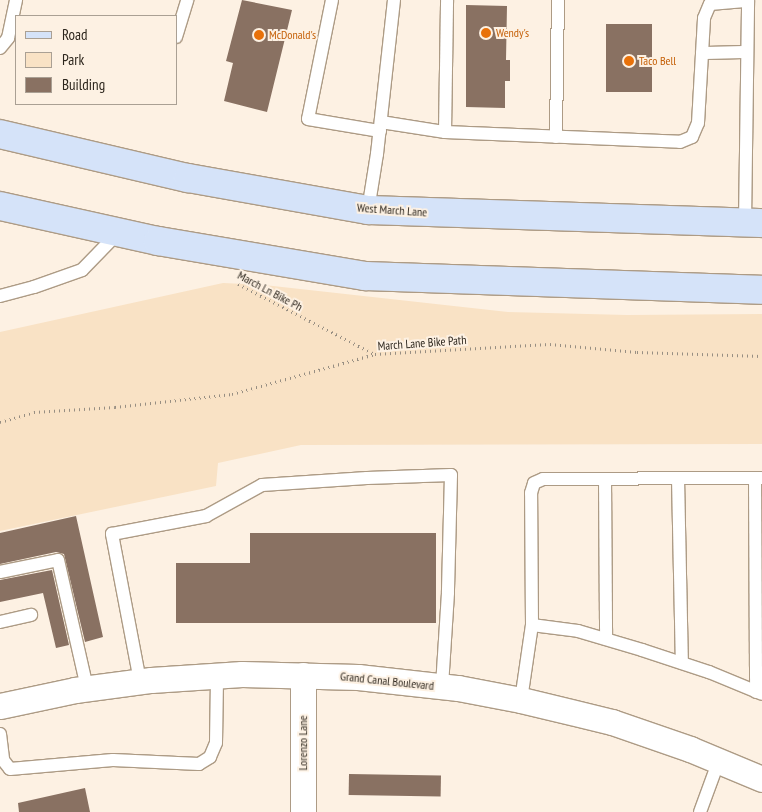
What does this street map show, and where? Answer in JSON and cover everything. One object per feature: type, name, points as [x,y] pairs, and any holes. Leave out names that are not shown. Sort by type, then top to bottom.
[{"type":"main road","name":"West March Lane","points":[[0,134],[188,178],[368,210],[754,223]]},
{"type":"main road","points":[[0,206],[119,232],[365,276],[762,290]]},
{"type":"street","name":"Grand Canal Boulevard","points":[[0,706],[87,688],[140,681],[216,676],[303,675],[358,677],[442,686],[521,700],[612,722],[719,760],[762,779]]},
{"type":"street","name":"Lorenzo Lane","points":[[303,675],[303,812]]},
{"type":"lane","points":[[0,48],[8,38],[16,0]]},
{"type":"lane","points":[[178,30],[187,0]]},
{"type":"lane","points":[[332,0],[308,119],[445,132],[680,142],[692,137],[698,123],[704,18],[710,4],[748,1],[747,52],[754,223]]},
{"type":"lane","points":[[368,210],[380,126],[394,0]]},
{"type":"lane","points":[[445,132],[447,0]]},
{"type":"lane","points":[[556,137],[558,0]]},
{"type":"lane","points":[[702,53],[747,52]]},
{"type":"lane","points":[[0,296],[34,287],[82,270],[119,232]]},
{"type":"lane","points":[[140,681],[112,534],[206,516],[262,485],[451,475],[448,592],[442,686]]},
{"type":"lane","points":[[678,478],[682,663]]},
{"type":"lane","points":[[521,700],[532,625],[531,492],[534,483],[543,479],[758,478],[759,693],[682,663],[606,639],[578,631],[532,625]]},
{"type":"lane","points":[[604,479],[606,639]]},
{"type":"lane","points":[[0,572],[58,560],[87,688]]},
{"type":"lane","points":[[0,622],[32,615]]},
{"type":"lane","points":[[0,734],[3,760],[10,769],[113,760],[198,764],[210,757],[216,743],[216,676]]},
{"type":"lane","points":[[700,812],[719,760]]},
{"type":"path","name":"March Ln Bike Ph","points":[[236,283],[375,354]]},
{"type":"path","name":"March Lane Bike Path","points":[[0,422],[34,412],[115,407],[232,394],[375,354],[550,344],[637,352],[762,356]]},
{"type":"green space","points":[[223,283],[264,285],[508,312],[627,315],[762,314],[762,444],[301,445],[218,463],[216,486],[0,531],[0,332]]},
{"type":"building","name":"McDonald's","points":[[242,0],[292,10],[267,112],[224,101],[233,63],[226,61]]},
{"type":"building","name":"Wendy's","points":[[466,5],[507,6],[506,60],[510,60],[510,81],[505,81],[505,108],[466,107]]},
{"type":"building","name":"Taco Bell","points":[[606,24],[652,24],[652,92],[606,92]]},
{"type":"building","points":[[76,516],[103,637],[85,642],[64,554],[56,552],[0,564],[0,533]]},
{"type":"building","points":[[250,533],[436,533],[436,623],[176,623],[176,563],[250,563]]},
{"type":"building","points":[[52,570],[69,645],[56,648],[43,593],[0,602],[0,580]]},
{"type":"building","points":[[349,774],[441,776],[441,797],[349,795]]},
{"type":"building","points":[[85,788],[90,812],[19,812],[18,803]]},
{"type":"place","name":"Wendy's","points":[[486,33]]},
{"type":"place","name":"McDonald's","points":[[259,35]]},
{"type":"place","name":"Taco Bell","points":[[629,61]]}]
